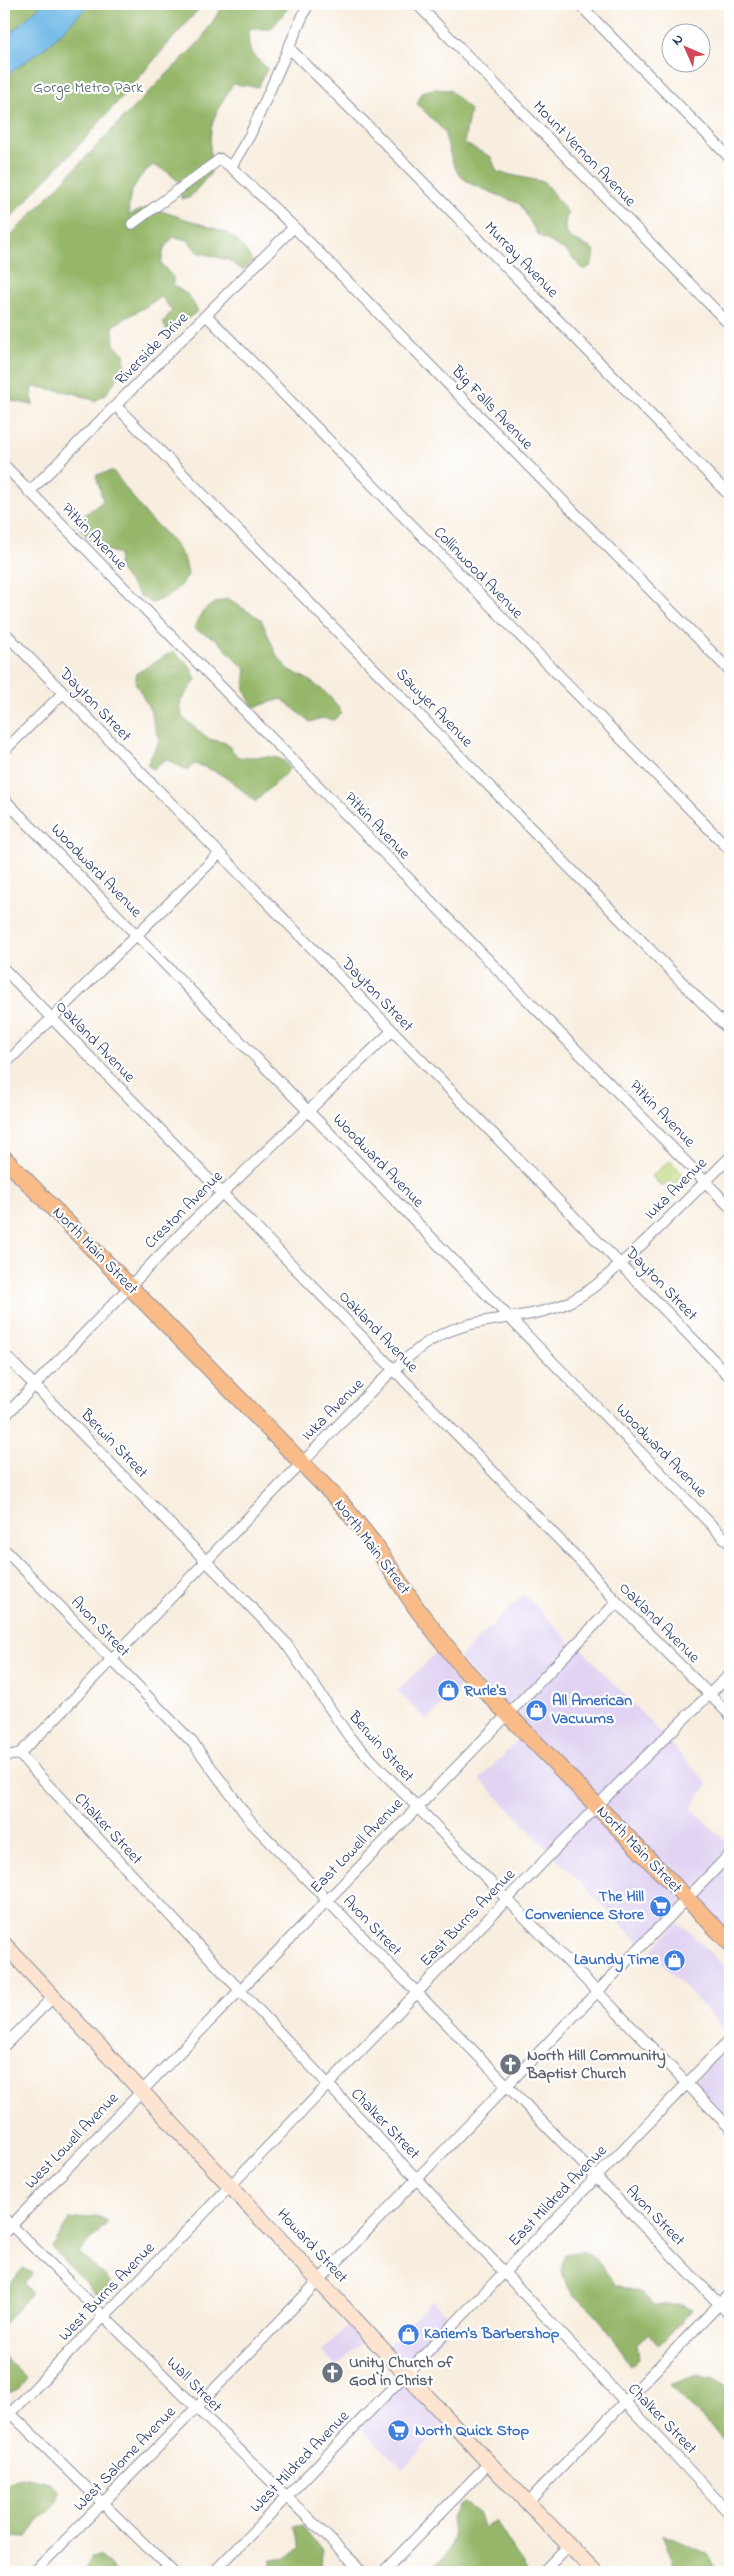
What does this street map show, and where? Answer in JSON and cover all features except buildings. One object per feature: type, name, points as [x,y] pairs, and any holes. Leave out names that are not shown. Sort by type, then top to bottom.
[{"type":"main road","name":"North Main Street","points":[[4,1158],[302,1463],[355,1520],[449,1652],[506,1714],[730,1943]]},
{"type":"main road","name":"Howard Street","points":[[4,1944],[140,2091],[408,2373],[489,2463],[595,2572]]},
{"type":"street","points":[[132,224],[220,159],[231,167],[250,134],[308,4]]},
{"type":"street","name":"Mount Vernon Avenue","points":[[417,4],[730,325]]},
{"type":"street","points":[[579,4],[730,158]]},
{"type":"street","name":"Murray Avenue","points":[[288,48],[369,127],[730,496]]},
{"type":"street","name":"Big Falls Avenue","points":[[231,167],[294,227],[730,671]]},
{"type":"street","name":"Riverside Drive","points":[[29,492],[294,227]]},
{"type":"street","name":"Collinwood Avenue","points":[[207,316],[730,850]]},
{"type":"street","name":"Sawyer Avenue","points":[[116,406],[730,1031]]},
{"type":"street","name":"Pitkin Avenue","points":[[4,465],[730,1207]]},
{"type":"street","name":"Dayton Street","points":[[4,632],[62,694],[730,1377]]},
{"type":"street","points":[[4,750],[62,694]]},
{"type":"street","name":"Woodward Avenue","points":[[4,799],[510,1316],[730,1544]]},
{"type":"street","points":[[4,1065],[135,933],[219,854]]},
{"type":"street","name":"Oakland Avenue","points":[[4,970],[617,1602],[730,1715]]},
{"type":"street","name":"Creston Avenue","points":[[4,1417],[222,1193],[392,1031]]},
{"type":"street","name":"Iuka Avenue","points":[[19,1754],[302,1463],[394,1370],[420,1348],[446,1332],[478,1321],[543,1311],[567,1303],[588,1291],[620,1264],[730,1157]]},
{"type":"street","name":"Berwin Street","points":[[4,1354],[285,1642],[340,1726],[416,1807],[730,2128]]},
{"type":"street","name":"Avon Street","points":[[4,1549],[193,1743],[252,1823],[730,2315]]},
{"type":"street","name":"East Lowell Avenue","points":[[140,2091],[617,1602]]},
{"type":"street","name":"East Burns Avenue","points":[[231,2185],[597,1807],[730,1674]]},
{"type":"street","points":[[4,1756],[19,1754]]},
{"type":"street","name":"Chalker Street","points":[[19,1754],[730,2514]]},
{"type":"street","name":"West Salome Avenue","points":[[34,2572],[320,2280],[730,1854]]},
{"type":"street","points":[[4,2046],[53,1997]]},
{"type":"street","name":"East Mildred Avenue","points":[[408,2373],[730,2039]]},
{"type":"street","name":"West Lowell Avenue","points":[[4,2233],[140,2091]]},
{"type":"street","name":"West Burns Avenue","points":[[6,2414],[104,2317],[231,2185]]},
{"type":"street","name":"Wall Street","points":[[4,2218],[363,2572]]},
{"type":"street","points":[[527,2503],[730,2293]]},
{"type":"street","name":"West Mildred Avenue","points":[[214,2572],[408,2373]]},
{"type":"street","points":[[6,2414],[172,2572]]},
{"type":"street","points":[[383,2572],[489,2463]]},
{"type":"street","points":[[543,2572],[570,2545]]},
{"type":"shaded area","points":[[524,1594],[572,1644],[507,1711],[459,1658]]},
{"type":"shaded area","points":[[577,1644],[708,1784],[691,1808],[730,1846],[730,1943],[686,1899],[642,1946],[480,1779],[525,1733],[506,1714]]},
{"type":"shaded area","points":[[444,1645],[471,1676],[427,1721],[397,1691]]},
{"type":"shaded area","points":[[678,1923],[688,1930],[730,1973],[730,2022],[724,2029],[651,1951]]},
{"type":"shaded area","points":[[730,2044],[730,2121],[701,2092],[695,2081]]},
{"type":"shaded area","points":[[431,2301],[456,2322],[408,2373],[450,2419],[403,2469],[357,2425],[407,2373],[385,2350]]},
{"type":"shaded area","points":[[356,2318],[371,2334],[336,2367],[321,2351]]},
{"type":"green space","points":[[4,4],[42,4],[4,40]]},
{"type":"green space","name":"Gorge Metro Park","points":[[90,4],[203,4],[85,139],[39,186],[4,226],[4,77],[47,46]]},
{"type":"green space","points":[[224,4],[291,4],[271,29],[250,29],[249,47],[256,59],[267,69],[258,87],[233,84],[219,108],[210,135],[211,173],[189,198],[181,199],[180,183],[168,172],[153,165],[137,181],[131,193],[129,215],[149,207],[222,231],[240,244],[252,262],[243,270],[228,260],[197,252],[188,240],[173,237],[164,248],[161,264],[173,277],[173,285],[188,295],[198,311],[184,321],[170,337],[163,322],[172,311],[161,296],[113,326],[114,345],[124,354],[125,367],[106,394],[95,401],[74,393],[37,387],[31,388],[33,405],[4,401],[4,243],[128,113],[200,41]]},
{"type":"green space","points":[[434,89],[450,90],[470,110],[464,143],[491,157],[497,172],[544,182],[568,213],[565,222],[567,234],[595,251],[591,266],[584,270],[566,251],[538,235],[520,204],[471,184],[459,175],[452,161],[444,131],[417,104],[422,92]]},
{"type":"green space","points":[[113,471],[149,519],[162,530],[185,560],[188,575],[177,589],[152,603],[140,596],[118,568],[119,554],[96,547],[75,522],[103,501],[96,475]]},
{"type":"green space","points":[[227,599],[261,619],[277,656],[288,669],[324,691],[339,707],[341,713],[334,720],[322,718],[310,722],[282,699],[254,707],[245,689],[246,670],[216,639],[194,629],[199,617],[206,609],[215,603]]},
{"type":"green space","points":[[173,651],[190,666],[196,680],[180,702],[182,717],[209,739],[226,743],[238,757],[276,758],[287,764],[289,770],[255,802],[241,789],[212,770],[194,764],[187,770],[166,759],[153,769],[147,765],[159,741],[150,710],[135,682],[137,673]]},
{"type":"green space","points":[[670,1161],[690,1181],[673,1198],[666,1189],[670,1185],[677,1186],[670,1180],[662,1187],[652,1176]]},
{"type":"green space","points":[[95,2216],[108,2222],[79,2252],[110,2282],[110,2290],[97,2295],[52,2248],[69,2220]]},
{"type":"green space","points":[[581,2251],[595,2258],[616,2285],[641,2293],[656,2305],[681,2305],[692,2310],[659,2345],[649,2333],[637,2343],[639,2359],[630,2367],[603,2324],[566,2283],[562,2265],[565,2254]]},
{"type":"green space","points":[[23,2268],[33,2273],[24,2283],[31,2294],[4,2324],[4,2292]]},
{"type":"green space","points":[[4,2357],[27,2379],[18,2389],[4,2395]]},
{"type":"green space","points":[[697,2375],[714,2379],[730,2389],[730,2445],[669,2385]]},
{"type":"green space","points":[[27,2477],[49,2482],[59,2490],[57,2503],[37,2523],[27,2537],[4,2536],[4,2487],[13,2480]]},
{"type":"green space","points":[[464,2503],[479,2514],[483,2527],[496,2522],[528,2572],[426,2572],[446,2554],[452,2544],[451,2517],[458,2506]]},
{"type":"green space","points":[[293,2526],[302,2526],[322,2550],[321,2572],[271,2572],[271,2559],[287,2557],[300,2549]]},
{"type":"green space","points":[[662,2534],[706,2553],[718,2572],[677,2572]]},
{"type":"green space","points":[[100,2556],[115,2572],[83,2572],[91,2557]]},
{"type":"water","points":[[42,4],[90,4],[47,46],[4,77],[4,40]]},
{"type":"place","name":"Rurle's","points":[[448,1691]]},
{"type":"place","name":"All American Vacuums","points":[[536,1710]]},
{"type":"place","name":"The Hill Convenience Store","points":[[660,1906]]},
{"type":"place","name":"Laundy Time","points":[[675,1960]]},
{"type":"place","name":"North Hill Community Baptist Church","points":[[511,2065]]},
{"type":"place","name":"Kariem's Barbershop","points":[[408,2334]]},
{"type":"place","name":"Unity Church of God in Christ","points":[[333,2372]]},
{"type":"place","name":"North Quick Stop","points":[[399,2431]]}]
